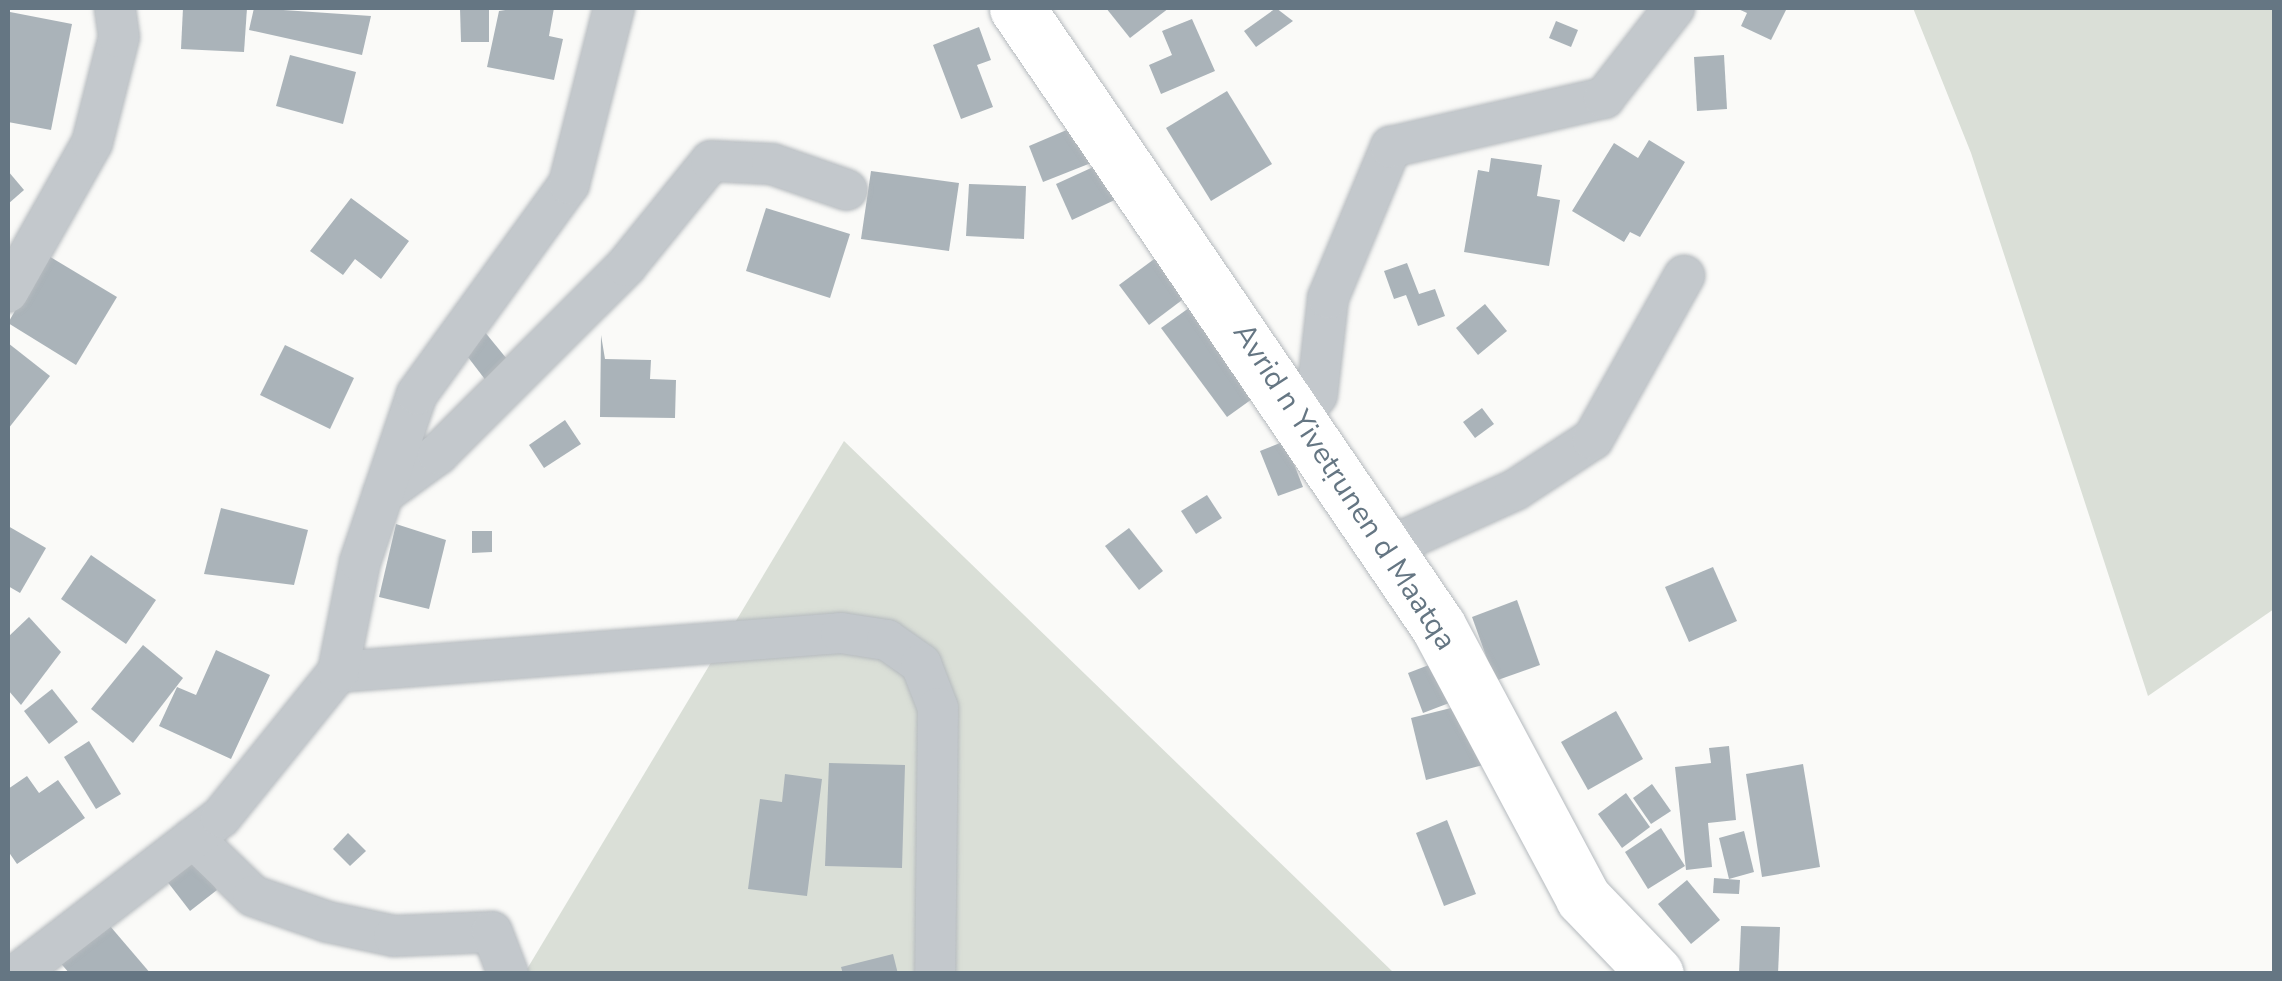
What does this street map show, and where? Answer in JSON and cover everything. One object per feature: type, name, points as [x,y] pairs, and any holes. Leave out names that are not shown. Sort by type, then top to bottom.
[{"type":"main road","name":"Avrid n Yivetṛunen d Maatqa","points":[[1016,8],[1301,416],[1387,548],[1583,898],[1656,974]]},
{"type":"street","points":[[8,292],[92,143],[118,37],[115,8]]},
{"type":"street","points":[[17,974],[221,817],[338,672],[383,494],[417,394],[568,184],[614,8]]},
{"type":"street","points":[[1301,416],[1317,395],[1328,298],[1392,147],[1604,98],[1674,8]]},
{"type":"street","points":[[383,494],[438,454],[626,266],[711,161],[772,164],[846,190]]},
{"type":"street","points":[[1387,548],[1515,490],[1593,439],[1684,276]]},
{"type":"street","points":[[338,672],[841,632],[887,640],[921,664],[938,708],[935,974]]},
{"type":"street","points":[[193,838],[253,896],[328,922],[394,936],[492,932],[508,974]]},
{"type":"shaded area","points":[[1913,8],[2274,8],[2274,609],[2148,696],[1971,153]]},
{"type":"shaded area","points":[[844,441],[1394,973],[524,974]]},
{"type":"building","points":[[183,8],[247,8],[244,52],[181,49]]},
{"type":"building","points":[[254,8],[371,16],[362,55],[249,30]]},
{"type":"building","points":[[460,8],[489,8],[489,42],[461,42]]},
{"type":"building","points":[[554,8],[549,36],[563,39],[554,80],[487,67],[499,11]]},
{"type":"building","points":[[1106,8],[1169,8],[1130,38]]},
{"type":"building","points":[[1276,8],[1293,21],[1256,47],[1244,31]]},
{"type":"building","points":[[1736,8],[1787,8],[1771,40],[1741,26],[1747,13]]},
{"type":"building","points":[[10,12],[72,24],[51,130],[8,122]]},
{"type":"building","points":[[1192,19],[1215,71],[1161,94],[1149,65],[1172,55],[1162,31]]},
{"type":"building","points":[[1556,21],[1578,30],[1571,47],[1549,38]]},
{"type":"building","points":[[979,27],[991,60],[977,65],[993,107],[961,119],[933,45]]},
{"type":"building","points":[[290,55],[356,72],[343,124],[276,106]]},
{"type":"building","points":[[1724,55],[1727,109],[1697,111],[1694,57]]},
{"type":"building","points":[[1227,91],[1272,164],[1211,201],[1166,128]]},
{"type":"building","points":[[1076,126],[1091,163],[1043,182],[1029,146]]},
{"type":"building","points":[[1649,140],[1685,162],[1640,237],[1630,232],[1624,242],[1572,211],[1614,143],[1638,158]]},
{"type":"building","points":[[1491,158],[1542,165],[1537,196],[1560,200],[1549,266],[1464,252],[1478,170],[1489,172]]},
{"type":"building","points":[[1102,163],[1119,198],[1072,220],[1056,184]]},
{"type":"building","points":[[8,171],[24,190],[8,204]]},
{"type":"building","points":[[871,171],[959,183],[949,251],[861,239]]},
{"type":"building","points":[[969,184],[1026,186],[1024,239],[966,236]]},
{"type":"building","points":[[351,198],[409,241],[381,279],[355,259],[343,275],[310,251]]},
{"type":"building","points":[[766,208],[850,234],[830,298],[746,271]]},
{"type":"building","points":[[1161,254],[1190,294],[1149,325],[1119,285]]},
{"type":"building","points":[[47,255],[117,297],[76,365],[8,323]]},
{"type":"building","points":[[1407,263],[1419,294],[1435,289],[1445,316],[1418,326],[1406,295],[1394,299],[1384,271]]},
{"type":"building","points":[[1200,300],[1266,389],[1227,417],[1161,328]]},
{"type":"building","points":[[1485,304],[1507,331],[1478,355],[1456,328]]},
{"type":"building","points":[[484,331],[511,364],[487,382],[461,348]]},
{"type":"building","points":[[601,335],[605,359],[651,360],[650,379],[676,380],[675,418],[600,417]]},
{"type":"building","points":[[8,343],[50,376],[8,429]]},
{"type":"building","points":[[285,345],[354,378],[330,429],[260,395]]},
{"type":"building","points":[[1482,408],[1494,424],[1475,438],[1463,422]]},
{"type":"building","points":[[565,420],[581,444],[544,468],[529,445]]},
{"type":"building","points":[[1285,441],[1303,487],[1278,496],[1260,451]]},
{"type":"building","points":[[1207,495],[1222,518],[1196,534],[1181,511]]},
{"type":"building","points":[[221,508],[308,530],[294,585],[204,574]]},
{"type":"building","points":[[396,524],[446,540],[429,609],[379,597]]},
{"type":"building","points":[[8,526],[46,548],[20,593],[8,586]]},
{"type":"building","points":[[1129,528],[1163,571],[1139,590],[1105,546]]},
{"type":"building","points":[[472,531],[492,531],[492,552],[472,553]]},
{"type":"building","points":[[91,555],[156,600],[126,644],[61,599]]},
{"type":"building","points":[[1713,567],[1737,621],[1689,642],[1665,587]]},
{"type":"building","points":[[1517,600],[1540,665],[1495,681],[1472,617]]},
{"type":"building","points":[[29,617],[61,652],[21,705],[8,690],[8,637]]},
{"type":"building","points":[[143,645],[183,678],[133,743],[91,709]]},
{"type":"building","points":[[216,650],[270,675],[231,759],[159,726],[177,687],[196,695]]},
{"type":"building","points":[[1442,660],[1457,700],[1423,713],[1408,673]]},
{"type":"building","points":[[52,689],[78,722],[49,744],[24,711]]},
{"type":"building","points":[[1467,704],[1483,765],[1426,780],[1411,718]]},
{"type":"building","points":[[1616,711],[1643,759],[1588,790],[1561,742]]},
{"type":"building","points":[[89,741],[121,794],[96,809],[64,757]]},
{"type":"building","points":[[1729,746],[1736,820],[1708,823],[1712,867],[1686,870],[1675,767],[1711,763],[1709,748]]},
{"type":"building","points":[[829,763],[905,765],[902,868],[825,866]]},
{"type":"building","points":[[1803,764],[1820,867],[1762,877],[1746,774]]},
{"type":"building","points":[[785,774],[822,779],[807,896],[748,889],[760,799],[782,802]]},
{"type":"building","points":[[27,776],[39,793],[58,780],[85,818],[17,864],[8,851],[8,789]]},
{"type":"building","points":[[1652,784],[1671,811],[1651,824],[1633,798]]},
{"type":"building","points":[[1626,793],[1650,827],[1622,848],[1598,814]]},
{"type":"building","points":[[1447,820],[1476,894],[1444,906],[1416,833]]},
{"type":"building","points":[[1661,828],[1685,866],[1648,889],[1625,852]]},
{"type":"building","points":[[1744,831],[1754,872],[1729,879],[1719,838]]},
{"type":"building","points":[[348,833],[366,851],[350,866],[333,849]]},
{"type":"building","points":[[191,855],[217,890],[190,911],[163,876]]},
{"type":"building","points":[[1714,878],[1740,880],[1739,894],[1713,893]]},
{"type":"building","points":[[1687,880],[1720,920],[1691,944],[1658,904]]},
{"type":"building","points":[[104,919],[151,974],[70,974],[57,959]]},
{"type":"building","points":[[1741,926],[1780,927],[1778,974],[1739,974]]},
{"type":"building","points":[[893,954],[898,974],[843,974],[841,967]]}]
